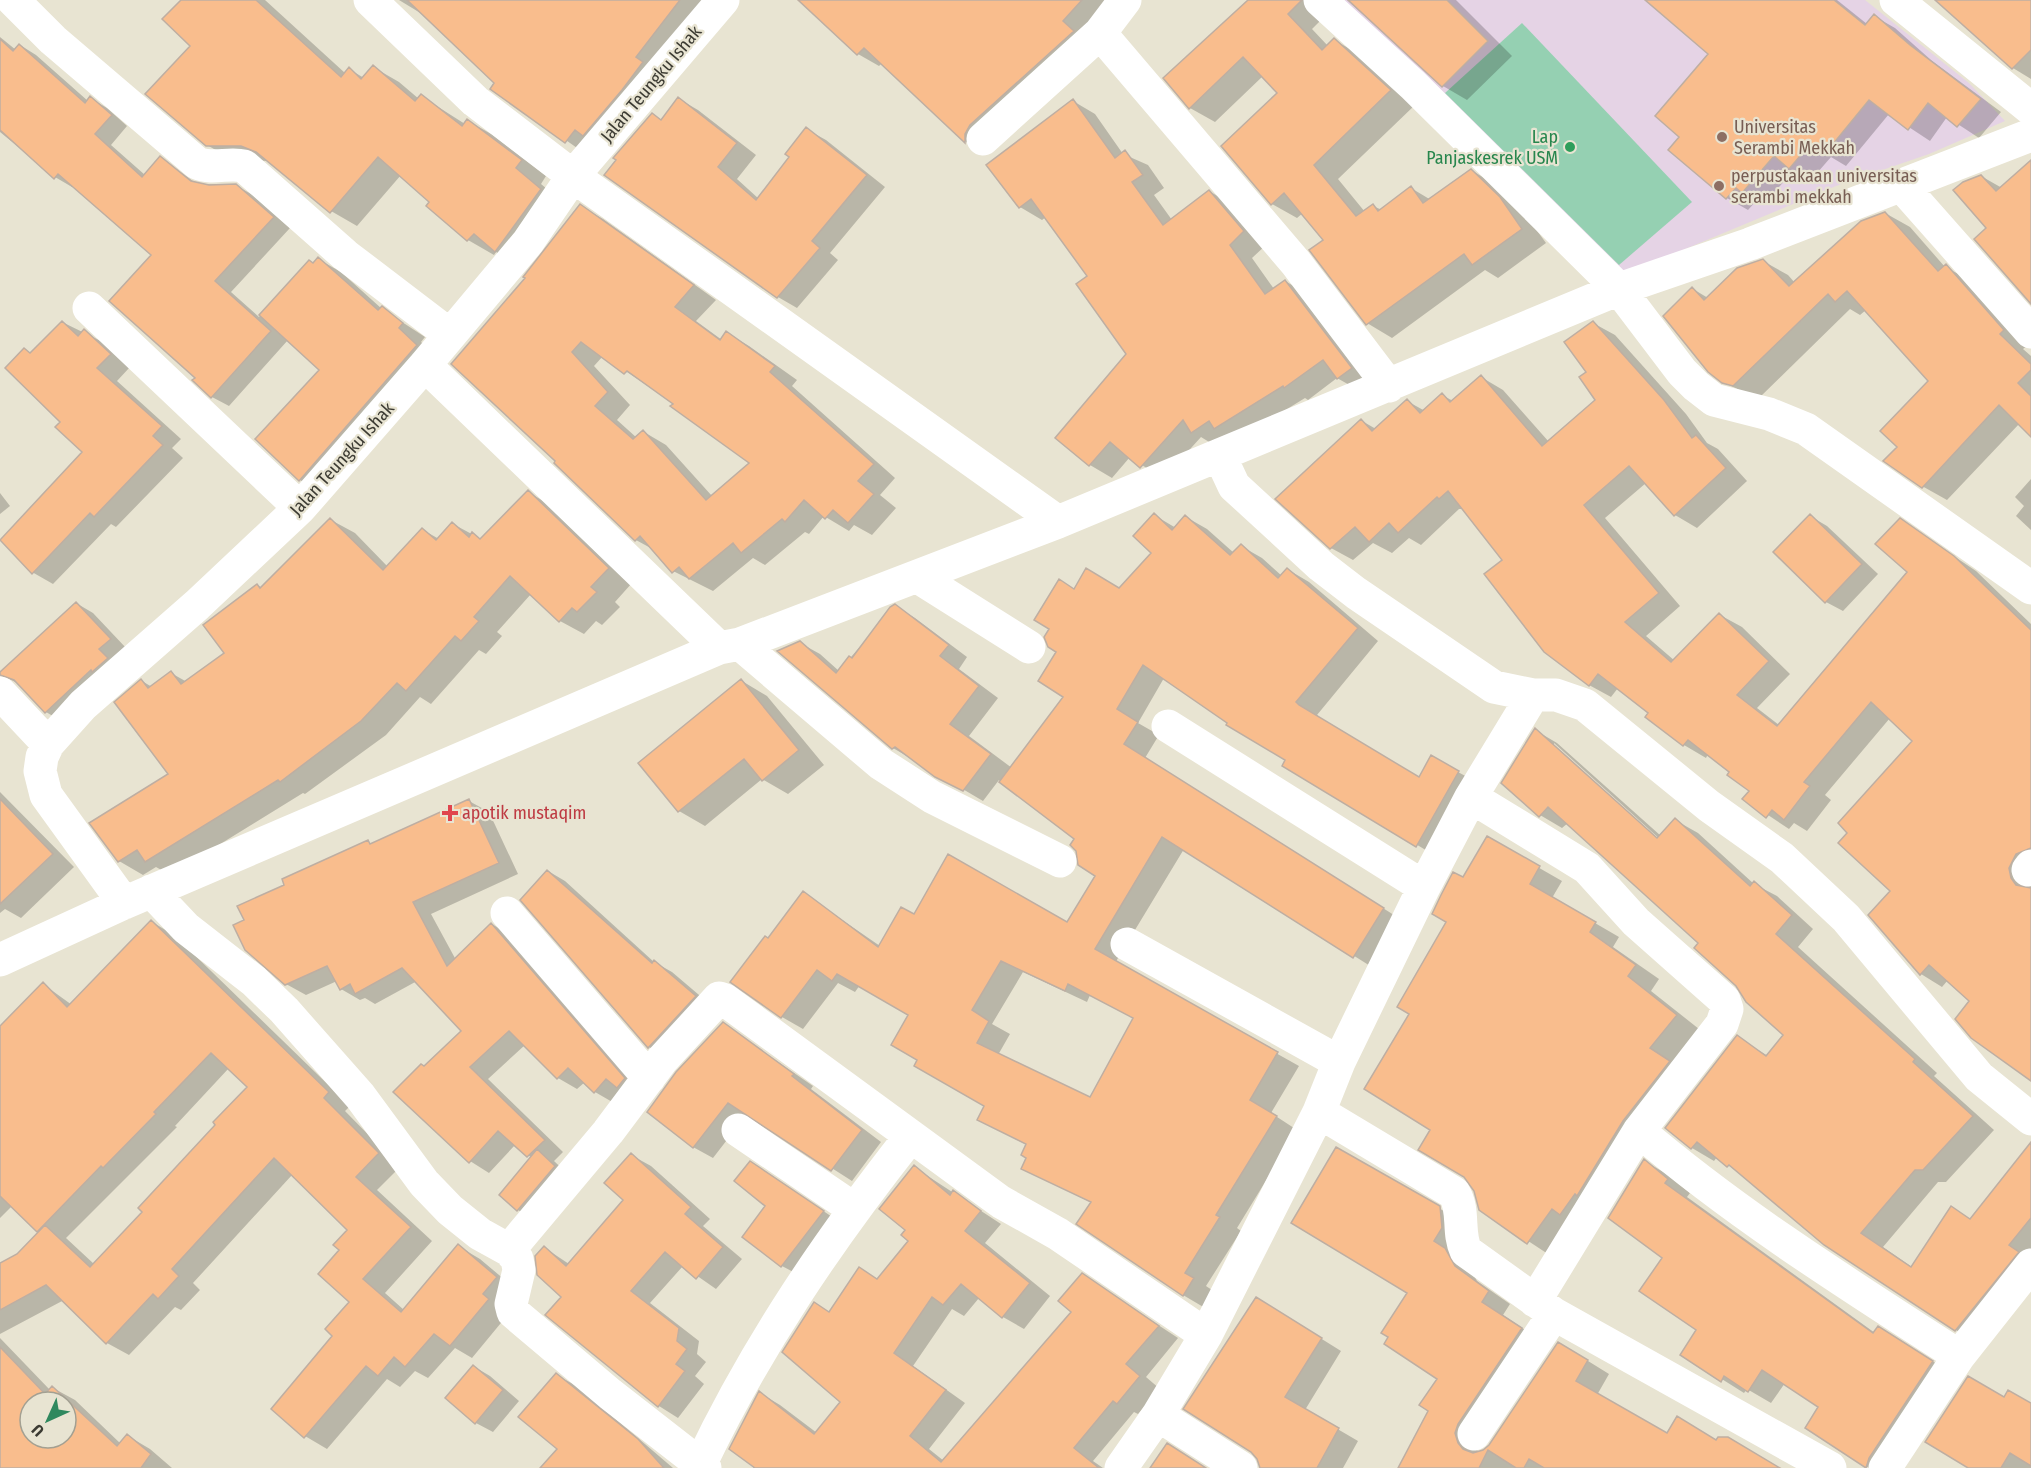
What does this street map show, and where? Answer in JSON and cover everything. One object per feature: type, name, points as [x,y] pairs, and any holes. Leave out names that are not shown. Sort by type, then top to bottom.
[{"type":"street","points":[[13,0],[53,40],[197,163],[208,168],[236,164],[244,166],[345,255],[450,335]]},
{"type":"street","points":[[370,0],[475,100],[573,176],[1058,522]]},
{"type":"street","name":"Jalan Teungku Ishak","points":[[509,1250],[480,1234],[450,1210],[424,1183],[360,1096],[284,1010],[254,981],[186,928],[138,897],[46,795],[40,771],[42,757],[48,744],[83,705],[197,605],[300,508],[425,365],[528,242],[573,176],[723,0]]},
{"type":"street","points":[[983,139],[1100,33],[1125,0]]},
{"type":"street","points":[[1320,0],[1413,85],[1619,289],[1682,372],[1714,400],[1769,414],[1806,429],[2031,588]]},
{"type":"street","points":[[1896,0],[2031,109]]},
{"type":"street","points":[[1100,33],[1296,262],[1389,386]]},
{"type":"street","points":[[0,960],[138,897],[729,646],[918,577],[1058,522],[1619,289],[1750,244],[2031,135]]},
{"type":"street","points":[[1901,185],[2031,332]]},
{"type":"street","points":[[88,308],[300,508]]},
{"type":"street","points":[[425,365],[729,646],[882,764],[932,797],[1060,861]]},
{"type":"street","points":[[1220,456],[1234,486],[1339,580],[1494,687],[1533,695],[1556,695],[1585,705],[1708,806],[1782,858],[1846,918],[1978,1077],[2031,1119]]},
{"type":"street","points":[[918,577],[1029,647]]},
{"type":"street","points":[[0,693],[48,744]]},
{"type":"street","points":[[1121,1468],[1158,1414],[1206,1335],[1319,1112],[1339,1062],[1425,887],[1471,797],[1533,695]]},
{"type":"street","points":[[1168,726],[1425,887]]},
{"type":"street","points":[[1471,797],[1587,868],[1636,922],[1724,1000],[1726,1009],[1722,1024],[1640,1131],[1474,1434]]},
{"type":"street","points":[[507,913],[649,1078]]},
{"type":"street","points":[[1127,944],[1339,1062]]},
{"type":"street","points":[[910,1137],[854,1209],[774,1326],[702,1466],[610,1394],[513,1312],[511,1304],[519,1270],[517,1259],[509,1250],[608,1132],[649,1078],[719,998],[725,1000],[1001,1202],[1058,1234],[1206,1335]]},
{"type":"street","points":[[1319,1112],[1454,1192],[1460,1202],[1462,1242],[1466,1251],[1544,1307],[1830,1468]]},
{"type":"street","points":[[738,1130],[854,1209]]},
{"type":"street","points":[[1640,1131],[1681,1166],[1795,1249],[1959,1356]]},
{"type":"street","points":[[1885,1468],[1959,1356],[2031,1265]]},
{"type":"street","points":[[1158,1414],[1241,1468]]},
{"type":"shaded area","name":"Universitas Serambi Mekkah","points":[[1329,0],[1865,0],[1969,83],[2005,121],[1929,154],[1836,186],[1623,275]]},
{"type":"green space","name":"Lap Panjaskesrek USM","points":[[1522,23],[1692,202],[1619,265],[1445,93]]},
{"type":"building","points":[[181,0],[256,0],[341,77],[349,67],[361,79],[373,65],[415,101],[421,94],[462,126],[467,119],[522,160],[516,168],[541,189],[495,252],[474,234],[467,241],[426,206],[429,202],[378,157],[330,213],[256,152],[241,146],[206,146],[145,94],[190,46],[162,19]]},
{"type":"building","points":[[407,0],[680,0],[636,57],[643,62],[622,90],[583,136],[575,130],[565,143],[490,89],[494,83]]},
{"type":"building","points":[[798,0],[1082,0],[1063,21],[1074,31],[970,125],[965,134],[965,143],[864,48],[857,55]]},
{"type":"building","points":[[1248,0],[1302,0],[1288,14],[1322,50],[1334,38],[1391,90],[1314,165],[1356,216],[1373,204],[1378,211],[1411,186],[1423,203],[1471,169],[1500,197],[1522,229],[1472,265],[1464,254],[1366,325],[1309,250],[1323,240],[1284,193],[1271,205],[1221,146],[1277,93],[1243,57],[1189,109],[1163,78]]},
{"type":"building","points":[[1348,0],[1447,0],[1488,41],[1442,87]]},
{"type":"building","points":[[1645,0],[1834,0],[1865,25],[1874,14],[1910,45],[1981,99],[1957,127],[1928,103],[1908,130],[1869,100],[1824,155],[1811,143],[1789,169],[1774,156],[1742,193],[1736,188],[1726,199],[1668,150],[1679,137],[1655,116],[1708,54]]},
{"type":"building","points":[[1935,0],[2031,0],[2031,50],[2012,69]]},
{"type":"building","points":[[0,39],[13,51],[19,44],[85,103],[90,96],[112,115],[95,134],[142,177],[160,156],[191,181],[209,185],[236,184],[274,217],[215,281],[271,331],[211,398],[192,380],[195,378],[109,301],[151,255],[58,174],[54,179],[0,130]]},
{"type":"building","points":[[678,97],[737,143],[718,167],[756,200],[789,157],[785,154],[806,127],[867,175],[812,241],[820,248],[777,298],[604,175],[616,160],[613,158],[652,113],[661,120]]},
{"type":"building","points":[[1073,99],[1115,158],[1125,150],[1143,175],[1132,182],[1163,225],[1209,190],[1244,231],[1230,245],[1265,294],[1285,280],[1352,368],[1337,379],[1323,360],[1284,388],[1283,386],[1214,429],[1209,421],[1191,433],[1183,420],[1140,468],[1110,442],[1089,466],[1055,438],[1126,354],[1076,284],[1087,276],[1031,199],[1019,208],[986,165]]},
{"type":"building","points":[[2031,160],[2031,304],[1974,239],[1986,228],[1953,190],[1963,182],[1981,175],[1996,191]]},
{"type":"building","points":[[580,204],[694,285],[675,307],[720,340],[726,331],[775,366],[770,372],[874,464],[858,481],[874,494],[848,523],[833,510],[825,519],[804,500],[785,522],[782,519],[741,553],[733,543],[689,579],[679,567],[672,573],[640,536],[635,541],[554,463],[555,461],[451,364],[525,278],[523,277]],"holes":[[[581,342],[624,374],[627,371],[673,404],[670,406],[749,463],[706,500],[643,430],[633,439],[595,406],[608,392],[572,352]]]},
{"type":"building","points":[[1885,212],[1938,271],[1946,264],[2004,330],[2000,334],[2031,364],[2031,370],[2018,383],[2031,396],[2031,437],[1999,405],[1922,488],[1883,461],[1897,447],[1880,431],[1928,381],[1847,291],[1835,302],[1828,294],[1733,386],[1722,383],[1708,372],[1663,316],[1692,287],[1704,300],[1737,268],[1763,259],[1789,286],[1861,221]]},
{"type":"building","points":[[318,257],[378,310],[382,306],[403,323],[399,328],[417,345],[299,481],[255,439],[319,370],[259,315],[309,260],[313,263]]},
{"type":"building","points":[[62,321],[78,336],[84,329],[111,354],[97,368],[162,426],[153,436],[163,445],[94,517],[90,513],[32,574],[0,540],[82,452],[55,427],[60,422],[5,368],[24,348],[30,353]]},
{"type":"building","points":[[1593,321],[1664,400],[1692,438],[1696,435],[1726,468],[1674,516],[1629,466],[1584,505],[1659,593],[1625,622],[1671,662],[1719,613],[1769,661],[1737,695],[1777,726],[1907,572],[1875,544],[1900,518],[1954,556],[2031,630],[2031,848],[2016,854],[2009,868],[2011,878],[2016,885],[2031,888],[2031,1081],[1971,1038],[1955,1019],[1969,1001],[1929,965],[1920,975],[1868,915],[1890,891],[1838,843],[1847,833],[1838,823],[1912,741],[1871,702],[1804,782],[1810,786],[1784,820],[1772,810],[1766,818],[1742,799],[1749,791],[1727,775],[1729,772],[1688,740],[1683,746],[1645,717],[1648,713],[1598,674],[1589,686],[1544,652],[1484,574],[1502,560],[1448,491],[1439,499],[1437,497],[1398,533],[1389,523],[1369,542],[1355,527],[1330,549],[1275,499],[1361,419],[1372,431],[1407,399],[1420,413],[1442,393],[1450,402],[1481,375],[1542,446],[1595,400],[1579,377],[1586,372],[1564,342]]},
{"type":"building","points":[[528,490],[609,568],[591,587],[597,592],[577,612],[572,608],[559,622],[510,576],[474,617],[479,621],[461,641],[455,636],[406,691],[397,683],[361,721],[280,782],[278,780],[145,862],[137,850],[118,862],[89,823],[168,774],[114,702],[141,679],[148,688],[171,671],[181,684],[224,653],[203,625],[257,584],[260,588],[330,518],[383,570],[422,528],[436,540],[452,522],[469,537],[472,532],[480,539]]},
{"type":"building","points":[[1154,513],[1172,530],[1185,515],[1230,555],[1241,544],[1278,578],[1287,568],[1358,628],[1296,702],[1419,777],[1431,755],[1459,771],[1416,847],[1282,766],[1285,760],[1226,725],[1227,723],[1143,665],[1117,709],[1138,722],[1124,744],[1384,908],[1353,958],[1162,837],[1095,949],[1278,1052],[1250,1100],[1277,1116],[1216,1215],[1220,1217],[1185,1273],[1194,1278],[1183,1296],[1076,1224],[1091,1202],[1021,1169],[1026,1158],[1021,1155],[1026,1144],[977,1120],[984,1106],[914,1066],[917,1060],[891,1045],[908,1015],[837,974],[832,981],[817,970],[781,1018],[730,982],[765,936],[768,938],[803,891],[878,947],[901,907],[914,914],[948,854],[1067,922],[1095,876],[1078,865],[1076,851],[1070,845],[1074,839],[999,782],[1063,697],[1038,681],[1056,652],[1048,647],[1044,637],[1049,629],[1034,620],[1059,579],[1074,589],[1086,568],[1119,588],[1151,553],[1133,536]],"holes":[[[1001,961],[1065,991],[1068,984],[1133,1018],[1090,1097],[977,1043],[989,1021],[972,1010]]]},
{"type":"building","points":[[1810,514],[1862,564],[1825,603],[1773,552]]},
{"type":"building","points":[[76,602],[111,639],[99,649],[108,658],[92,672],[91,670],[45,713],[14,680],[0,675],[0,672]]},
{"type":"building","points":[[895,604],[949,645],[940,656],[979,686],[950,724],[991,754],[963,791],[935,777],[895,747],[892,749],[777,651],[800,641],[836,673],[849,656],[852,658],[890,607]]},
{"type":"building","points":[[741,679],[799,750],[762,781],[744,759],[678,812],[638,763]]},
{"type":"building","points":[[1535,728],[1657,838],[1675,818],[1750,886],[1754,881],[1792,915],[1776,934],[1915,1059],[1913,1062],[1973,1116],[1923,1170],[1915,1170],[1861,1233],[1911,1267],[1951,1206],[1970,1219],[2031,1142],[2031,1218],[2009,1245],[2019,1252],[1955,1331],[1824,1245],[1729,1165],[1727,1167],[1697,1142],[1691,1149],[1665,1128],[1737,1035],[1766,1056],[1783,1035],[1746,1002],[1736,986],[1694,948],[1698,943],[1548,807],[1539,817],[1501,783]]},
{"type":"building","points":[[0,799],[53,854],[0,904]]},
{"type":"building","points":[[469,799],[499,863],[413,902],[447,966],[491,923],[625,1078],[617,1088],[606,1079],[594,1093],[568,1068],[557,1079],[509,1031],[470,1067],[545,1140],[527,1157],[498,1131],[469,1163],[393,1092],[421,1064],[424,1066],[461,1031],[402,968],[355,994],[350,984],[340,990],[327,966],[285,985],[245,950],[233,925],[244,920],[237,906],[284,885],[282,879],[368,840],[370,844]]},
{"type":"building","points":[[1487,836],[1540,866],[1530,884],[1596,922],[1590,932],[1636,965],[1628,976],[1677,1015],[1650,1048],[1670,1061],[1623,1121],[1577,1196],[1575,1194],[1560,1215],[1552,1209],[1527,1244],[1479,1210],[1474,1191],[1464,1177],[1418,1150],[1430,1130],[1364,1089],[1409,1014],[1397,1007],[1446,922],[1432,914],[1441,895],[1453,872],[1463,877]]},
{"type":"building","points":[[547,870],[652,963],[654,960],[696,996],[648,1048],[520,900]]},
{"type":"building","points":[[151,920],[329,1092],[324,1098],[379,1153],[356,1177],[411,1227],[363,1279],[401,1312],[458,1244],[497,1277],[483,1294],[489,1299],[450,1346],[434,1334],[405,1367],[394,1357],[378,1376],[366,1366],[304,1438],[271,1409],[332,1336],[325,1329],[349,1302],[318,1274],[339,1250],[333,1245],[347,1230],[274,1158],[172,1269],[179,1276],[158,1299],[153,1294],[106,1344],[46,1285],[0,1310],[0,1263],[17,1254],[45,1225],[90,1267],[142,1212],[138,1208],[215,1125],[213,1122],[247,1087],[211,1053],[154,1112],[156,1114],[103,1168],[101,1166],[37,1232],[0,1196],[0,1026],[43,982],[67,1007]]},
{"type":"building","points":[[723,1022],[794,1074],[792,1076],[862,1130],[831,1171],[728,1103],[693,1148],[647,1112],[676,1072]]},
{"type":"building","points":[[1336,1147],[1440,1206],[1442,1228],[1434,1241],[1445,1248],[1455,1266],[1489,1291],[1482,1302],[1522,1328],[1458,1424],[1455,1433],[1463,1449],[1473,1453],[1489,1445],[1558,1342],[1588,1360],[1576,1381],[1667,1433],[1677,1416],[1716,1440],[1718,1437],[1728,1437],[1780,1468],[1544,1468],[1529,1459],[1524,1468],[1516,1468],[1488,1450],[1479,1468],[1398,1468],[1428,1411],[1419,1405],[1437,1379],[1384,1344],[1388,1337],[1381,1333],[1407,1293],[1291,1223]]},
{"type":"building","points":[[537,1149],[555,1166],[517,1211],[499,1195]]},
{"type":"building","points":[[631,1153],[691,1207],[685,1214],[723,1247],[696,1279],[665,1252],[631,1291],[679,1328],[677,1341],[687,1349],[676,1364],[685,1371],[658,1407],[545,1315],[561,1297],[537,1275],[535,1256],[544,1246],[566,1266],[623,1200],[604,1183]]},
{"type":"building","points":[[1644,1159],[1668,1179],[1665,1183],[1873,1333],[1878,1326],[1933,1361],[1869,1458],[1866,1468],[1805,1428],[1818,1407],[1762,1370],[1748,1392],[1724,1376],[1721,1382],[1680,1355],[1696,1330],[1639,1291],[1662,1258],[1608,1218]]},
{"type":"building","points":[[750,1161],[824,1211],[781,1267],[742,1237],[765,1206],[734,1181]]},
{"type":"building","points":[[914,1165],[950,1195],[953,1190],[981,1211],[965,1231],[1030,1283],[1002,1318],[961,1284],[943,1305],[932,1297],[894,1353],[946,1390],[910,1436],[941,1462],[1071,1312],[1058,1301],[1082,1273],[1159,1326],[1126,1364],[1140,1376],[1117,1404],[1113,1401],[1074,1448],[1099,1468],[755,1468],[729,1449],[759,1391],[814,1434],[840,1402],[782,1352],[814,1302],[829,1312],[859,1267],[877,1279],[908,1241],[901,1235],[905,1230],[879,1209]]},
{"type":"building","points":[[1256,1297],[1322,1338],[1285,1397],[1339,1428],[1317,1468],[1260,1468],[1251,1452],[1183,1409]]},
{"type":"building","points":[[0,1347],[41,1390],[18,1390],[18,1450],[78,1450],[78,1410],[117,1446],[127,1434],[151,1454],[141,1468],[0,1468]]},
{"type":"building","points":[[473,1365],[503,1390],[475,1424],[445,1398]]},
{"type":"building","points":[[556,1373],[638,1439],[664,1468],[540,1468],[557,1449],[518,1417]]},
{"type":"building","points":[[1968,1376],[2004,1397],[2008,1390],[2031,1403],[2031,1466],[2010,1453],[2001,1468],[1968,1468],[1925,1442]]},
{"type":"building","points":[[1167,1443],[1206,1468],[1150,1468]]},
{"type":"place","name":"Universitas Serambi Mekkah","points":[[1722,137]]},
{"type":"place","name":"Lap Panjaskesrek USM","points":[[1570,147]]},
{"type":"place","name":"perpustakaan universitas serambi mekkah","points":[[1719,186]]},
{"type":"place","name":"apotik mustaqim","points":[[450,813]]}]
